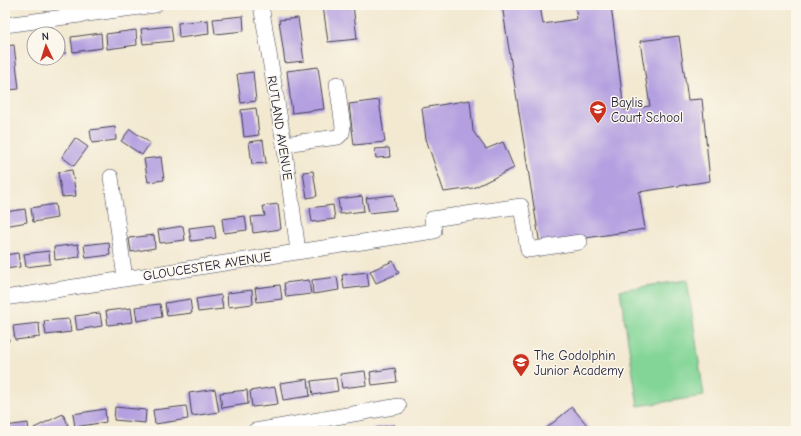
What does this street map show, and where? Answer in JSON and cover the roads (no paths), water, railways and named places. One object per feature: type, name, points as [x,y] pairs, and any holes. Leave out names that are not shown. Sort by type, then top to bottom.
[{"type":"street","points":[[5,25],[155,5]]},
{"type":"street","name":"RUTLAND AVENUE","points":[[261,5],[284,144],[298,251]]},
{"type":"street","points":[[284,144],[338,137],[342,134],[343,127],[337,84]]},
{"type":"street","points":[[111,177],[125,278]]},
{"type":"street","name":"GLOUCESTER AVENUE","points":[[5,298],[125,278],[434,231],[432,219],[521,206],[528,250],[580,242]]},
{"type":"street","points":[[255,431],[399,406]]},
{"type":"place","name":"Baylis Court School","points":[[598,124]]},
{"type":"place","name":"The Godolphin Junior Academy","points":[[521,377]]}]
